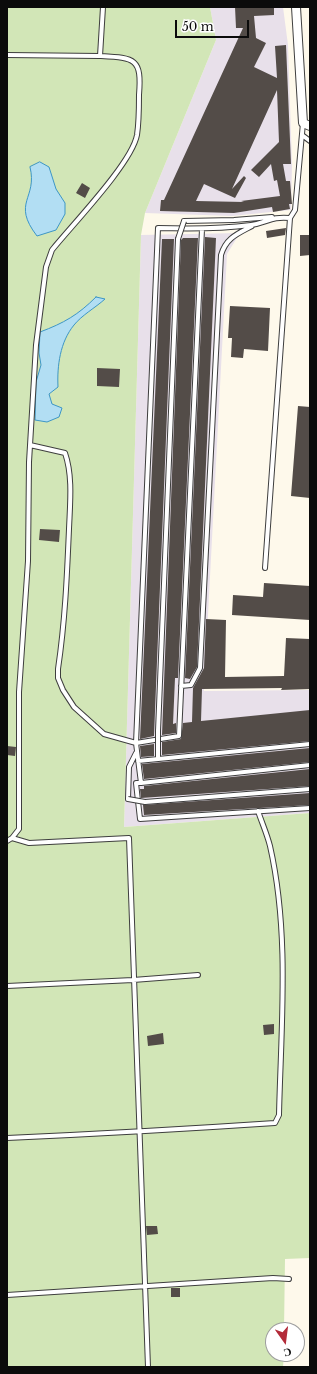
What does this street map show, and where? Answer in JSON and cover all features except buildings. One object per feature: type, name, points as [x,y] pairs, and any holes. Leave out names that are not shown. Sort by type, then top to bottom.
[{"type":"street","points":[[296,7],[306,124]]},
{"type":"lane","points":[[100,56],[103,7]]},
{"type":"lane","points":[[7,55],[100,56],[127,58],[136,63],[141,75],[137,136],[127,158],[52,250],[46,267],[36,345],[30,445],[28,561],[19,692],[19,829],[12,838],[7,841]]},
{"type":"lane","points":[[264,568],[290,218],[295,210],[302,135],[306,124]]},
{"type":"lane","points":[[302,135],[310,141]]},
{"type":"lane","points":[[158,758],[178,239],[184,221],[276,217],[290,218]]},
{"type":"lane","points":[[181,686],[191,685],[200,668],[221,255],[224,244],[232,236],[253,225],[276,217]]},
{"type":"lane","points":[[141,783],[136,753],[136,743],[158,228],[202,229],[253,225]]},
{"type":"lane","points":[[30,445],[65,453],[69,464],[70,511],[67,591],[58,678],[63,690],[74,707],[104,734],[136,743],[179,736],[202,229]]},
{"type":"lane","points":[[138,761],[310,744]]},
{"type":"lane","points":[[136,753],[129,767],[128,799],[145,802],[310,789]]},
{"type":"lane","points":[[310,765],[136,783],[140,819],[310,808]]},
{"type":"lane","points":[[7,1138],[139,1132],[275,1123],[279,1115],[283,963],[280,907],[270,845],[258,811]]},
{"type":"lane","points":[[12,838],[28,843],[128,838],[148,1367]]},
{"type":"lane","points":[[7,986],[134,980],[198,975]]},
{"type":"lane","points":[[7,1295],[273,1278],[289,1279]]},
{"type":"shaded area","points":[[210,7],[283,7],[288,45],[292,164],[291,210],[232,216],[145,213],[216,40]]},
{"type":"shaded area","points":[[240,233],[227,254],[204,691],[310,690],[310,813],[124,827],[141,235]]},
{"type":"green space","points":[[7,7],[210,7],[216,40],[145,213],[141,235],[124,827],[310,813],[310,1258],[285,1259],[284,1322],[265,1322],[265,1362],[283,1362],[283,1367],[7,1367]]},
{"type":"water","points":[[40,162],[49,167],[56,189],[65,203],[65,214],[56,230],[37,236],[30,225],[25,208],[32,178],[30,167]]},
{"type":"water","points":[[96,297],[105,299],[77,321],[65,339],[60,354],[58,387],[49,394],[52,404],[62,408],[59,417],[47,422],[35,420],[36,382],[41,365],[39,353],[40,332],[70,318]]}]
